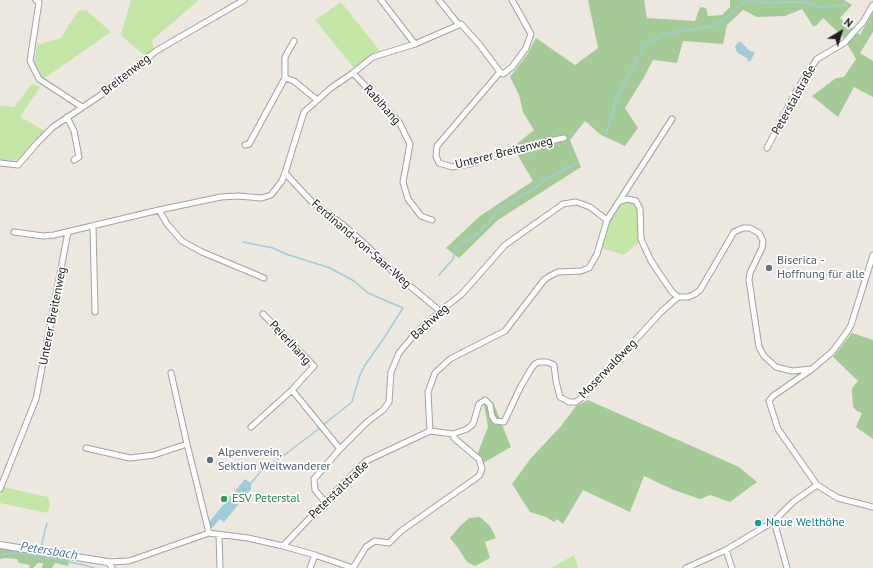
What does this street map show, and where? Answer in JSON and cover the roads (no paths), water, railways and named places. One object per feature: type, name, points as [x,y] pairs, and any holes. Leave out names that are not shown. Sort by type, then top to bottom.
[{"type":"street","name":"Breitenweg","points":[[0,163],[18,165],[53,127],[101,95],[161,48],[244,0]]},
{"type":"street","points":[[381,0],[415,44]]},
{"type":"street","points":[[439,0],[459,25],[461,24],[479,44],[500,72]]},
{"type":"street","name":"Unterer Breitenweg","points":[[512,0],[531,34],[526,48],[512,67],[503,74],[500,72],[437,146],[436,156],[439,163],[452,167],[470,164],[536,144],[564,138]]},
{"type":"street","points":[[39,1],[30,61],[39,79],[82,107]]},
{"type":"street","name":"Peterstalstraße","points":[[767,148],[798,88],[818,59],[844,43],[863,22],[873,5]]},
{"type":"street","points":[[14,232],[43,236],[68,232],[220,197],[238,196],[262,198],[271,195],[282,181],[285,174],[304,112],[317,100],[373,57],[415,44],[459,25]]},
{"type":"street","points":[[245,145],[249,144],[285,78],[285,57],[294,41]]},
{"type":"street","name":"Rablhang","points":[[353,73],[399,122],[410,144],[403,182],[408,199],[421,216],[432,220]]},
{"type":"street","points":[[285,78],[294,81],[317,100]]},
{"type":"street","points":[[67,117],[74,132],[79,157],[74,160]]},
{"type":"street","points":[[0,545],[110,565],[129,561],[209,533],[248,538],[284,546],[353,568],[366,547],[375,541],[389,543],[401,531],[480,476],[482,469],[479,459],[454,438],[453,434],[430,431],[428,392],[435,373],[450,359],[505,331],[544,280],[558,272],[581,271],[589,268],[597,254],[607,220],[672,119]]},
{"type":"street","name":"Ferdinand-von-Saar-Weg","points":[[285,174],[314,203],[342,224],[393,272],[440,311]]},
{"type":"street","points":[[618,202],[627,199],[636,201],[640,209],[641,239],[651,261],[672,292],[678,297],[688,297],[700,290],[734,232],[743,228],[750,228],[759,233],[763,241],[762,248],[750,273],[749,280],[760,347],[764,356],[771,363],[783,370],[792,371],[812,369]]},
{"type":"street","name":"Bachweg","points":[[325,502],[315,490],[314,479],[340,449],[367,422],[383,410],[389,402],[391,372],[399,353],[414,335],[440,311],[461,295],[505,245],[563,204],[576,202],[590,207],[607,220]]},
{"type":"street","points":[[159,210],[167,224],[182,241],[202,252],[264,278]]},
{"type":"street","points":[[93,226],[95,312]]},
{"type":"street","name":"Unterer Breitenweg","points":[[0,489],[36,399],[68,232]]},
{"type":"street","points":[[873,255],[849,329],[832,352],[812,369],[769,400],[778,429],[817,486],[838,498],[873,507]]},
{"type":"street","name":"Moserwaldweg","points":[[453,434],[470,427],[473,424],[479,404],[485,400],[490,405],[495,422],[504,422],[531,369],[539,362],[547,362],[554,365],[560,397],[569,402],[576,402],[585,395],[662,311],[678,297]]},
{"type":"street","name":"Peierlhang","points":[[251,427],[292,390],[314,366],[263,314]]},
{"type":"street","points":[[171,373],[209,533]]},
{"type":"street","points":[[292,390],[340,449]]},
{"type":"street","name":"Peterstalstraße","points":[[284,546],[366,461],[430,431]]},
{"type":"street","points":[[86,448],[130,458],[154,455],[187,444]]},
{"type":"street","points":[[686,568],[726,550],[774,521],[793,502],[817,486]]},
{"type":"street","points":[[774,521],[787,568]]},
{"type":"street","points":[[219,534],[220,568]]},
{"type":"street","points":[[726,550],[732,568]]},
{"type":"street","points":[[310,568],[315,555]]},
{"type":"water","points":[[738,42],[741,42],[750,51],[755,52],[750,62],[736,50],[735,47]]},
{"type":"water","points":[[245,479],[251,483],[251,489],[224,522],[220,519],[212,528],[210,528],[209,522]]},
{"type":"waterway","points":[[606,134],[616,99],[644,47],[663,34],[709,27],[726,18],[742,3],[748,1],[766,3],[804,2],[818,7],[847,5]]},
{"type":"waterway","points":[[439,275],[453,259],[456,247],[475,236],[497,211],[514,199],[536,188],[544,180],[576,163]]},
{"type":"waterway","points":[[243,242],[273,248],[286,254],[330,268],[354,281],[368,293],[403,308],[365,365],[360,375],[352,402],[323,425]]},
{"type":"waterway","points":[[250,484],[262,470],[320,428]]},
{"type":"waterway","points":[[41,547],[47,523]]},
{"type":"waterway","name":"Petersbach","points":[[0,555],[12,553],[30,554],[94,568]]},
{"type":"place","name":"Biserica - Hoffnung für alle","points":[[769,268]]},
{"type":"place","name":"Alpenverein, Sektion Weitwanderer","points":[[210,460]]},
{"type":"place","name":"ESV Peterstal","points":[[224,499]]},
{"type":"place","name":"Neue Welthöhe","points":[[758,523]]}]
